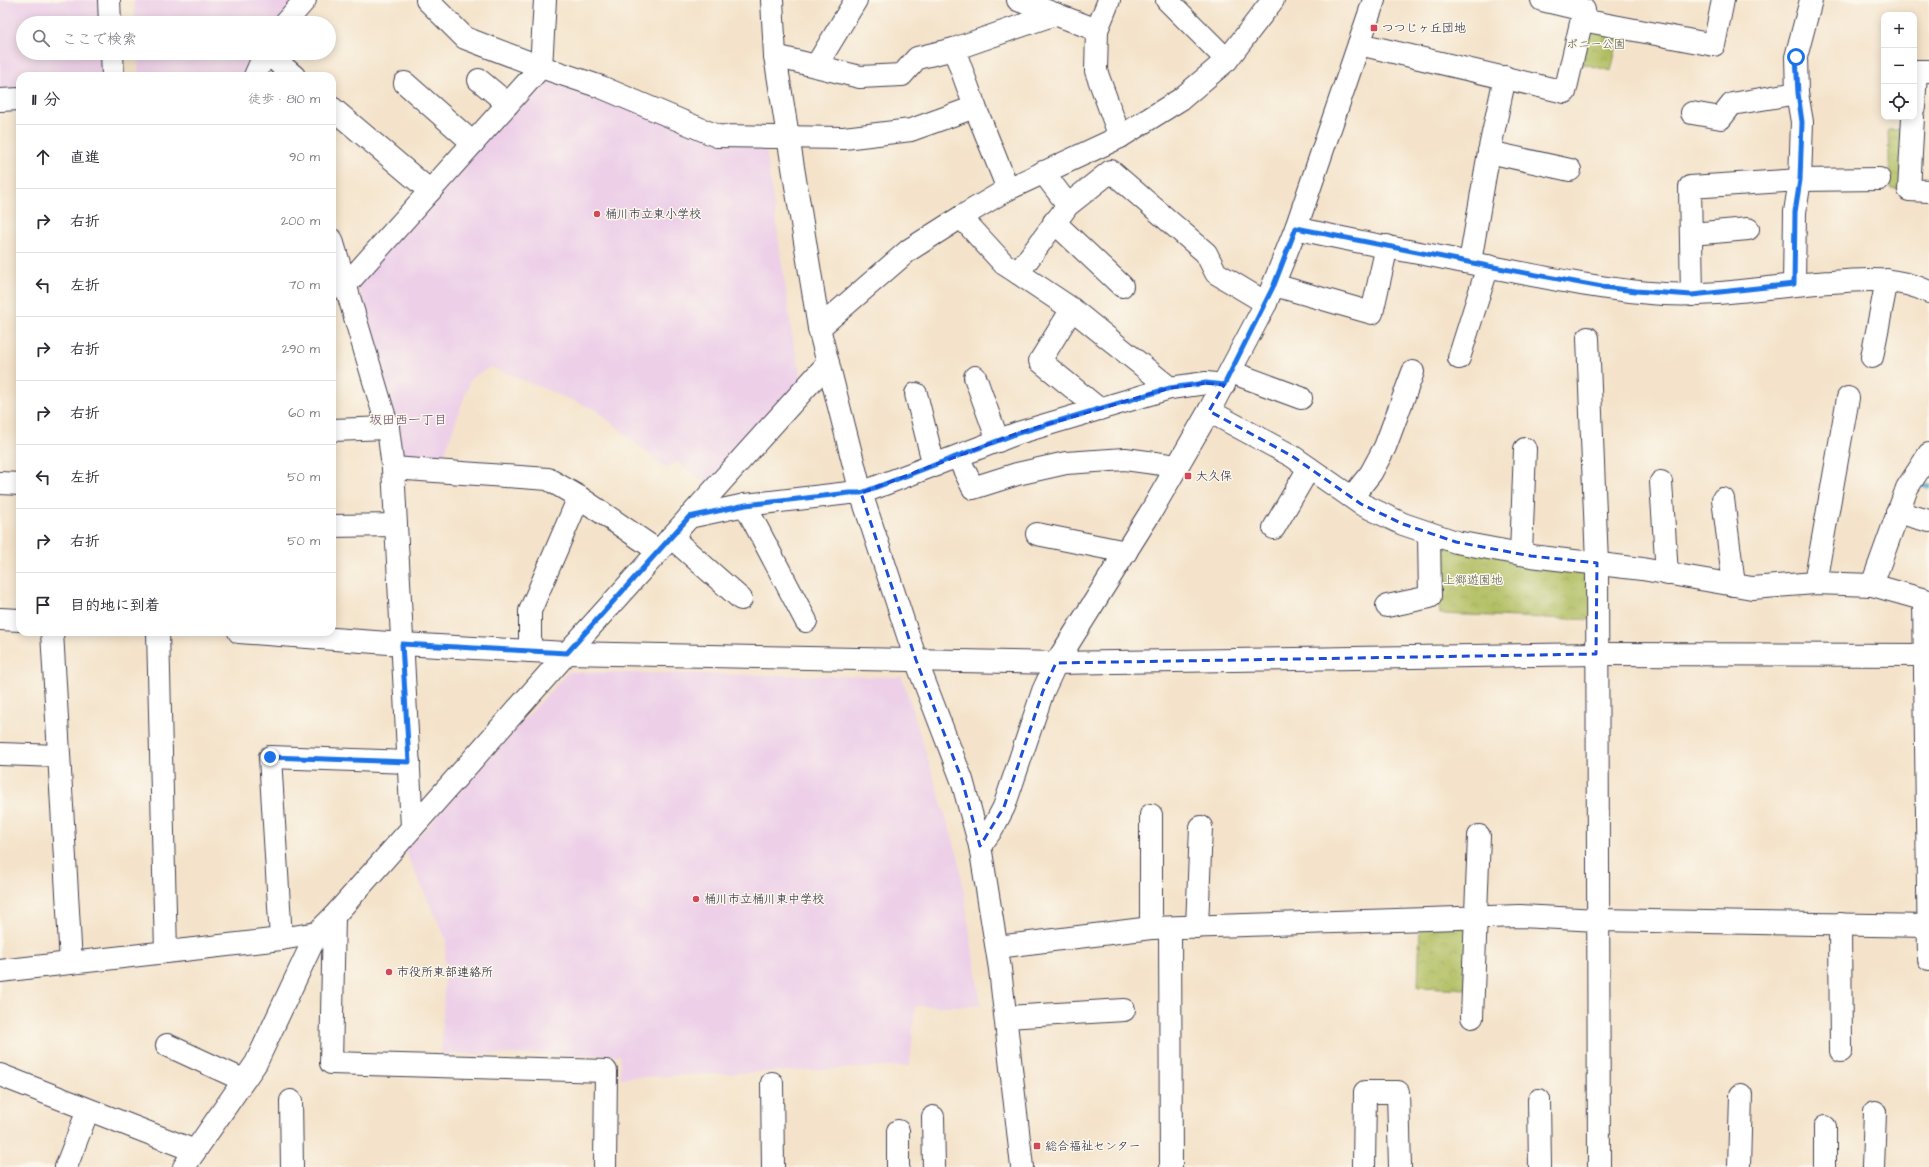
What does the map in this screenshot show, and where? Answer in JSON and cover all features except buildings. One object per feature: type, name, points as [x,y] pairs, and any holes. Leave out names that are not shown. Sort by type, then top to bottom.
[{"type":"street","points":[[109,0],[110,16]]},
{"type":"street","points":[[291,16],[305,0]]},
{"type":"street","points":[[427,0],[465,38],[541,67],[601,87],[717,136],[844,138],[911,130],[975,108]]},
{"type":"street","points":[[338,287],[430,191],[541,67],[545,0]]},
{"type":"street","points":[[772,0],[775,56],[819,328],[861,493],[916,660],[962,780],[980,846],[997,947],[1022,1167]]},
{"type":"street","points":[[816,66],[856,0]]},
{"type":"street","points":[[1018,0],[1097,30]]},
{"type":"street","points":[[1109,0],[1097,30],[1096,71],[1120,137]]},
{"type":"street","points":[[1167,0],[1227,60]]},
{"type":"street","points":[[819,328],[909,250],[961,216],[1008,189],[1120,137],[1181,99],[1227,60],[1273,0]]},
{"type":"street","points":[[980,846],[993,828],[1004,807],[1043,691],[1056,663],[1126,552],[1210,411],[1270,294],[1296,228],[1374,0]]},
{"type":"street","points":[[1359,44],[1506,77],[1565,92],[1584,10],[1542,0]]},
{"type":"street","points":[[1582,20],[1714,45],[1723,0]]},
{"type":"street","points":[[1794,284],[1795,212],[1800,180],[1802,122],[1798,93],[1796,57],[1811,0]]},
{"type":"street","points":[[775,56],[860,77],[902,75],[917,58],[954,49],[1055,14]]},
{"type":"street","points":[[954,49],[975,108],[1008,189]]},
{"type":"street","points":[[113,60],[114,72]]},
{"type":"street","points":[[257,72],[263,60]]},
{"type":"street","points":[[275,60],[289,72]]},
{"type":"street","points":[[1915,84],[1916,71],[1929,71]]},
{"type":"street","points":[[1459,358],[1479,264],[1489,152],[1506,77]]},
{"type":"street","points":[[479,80],[508,104]]},
{"type":"street","points":[[405,83],[473,142]]},
{"type":"street","points":[[1692,113],[1721,118],[1732,104],[1798,93]]},
{"type":"street","points":[[0,100],[16,99]]},
{"type":"street","points":[[336,111],[430,191]]},
{"type":"street","points":[[1918,126],[1909,190],[1929,191]]},
{"type":"street","points":[[1489,152],[1570,170]]},
{"type":"street","points":[[1018,273],[1054,222],[1068,205],[1111,171],[1206,253],[1216,273],[1270,294],[1372,313],[1387,246]]},
{"type":"street","points":[[1043,172],[1068,205]]},
{"type":"street","points":[[1692,295],[1690,187],[1800,180],[1879,179]]},
{"type":"street","points":[[961,216],[1004,264],[1072,310],[1170,388]]},
{"type":"street","points":[[1054,222],[1122,286]]},
{"type":"street","points":[[1296,228],[1602,287],[1692,295],[1794,284],[1887,280],[1918,286],[1929,292]]},
{"type":"street","points":[[1691,234],[1748,230]]},
{"type":"street","points":[[336,271],[338,287],[388,428],[393,468],[412,827]]},
{"type":"street","points":[[1872,357],[1887,280]]},
{"type":"street","points":[[1072,310],[1040,361],[1099,409]]},
{"type":"street","points":[[1588,338],[1597,563],[1596,654],[1599,1167]]},
{"type":"street","points":[[0,1076],[88,1110],[189,1159],[256,1062],[317,933],[334,916],[664,544],[828,363]]},
{"type":"street","points":[[1352,497],[1371,473],[1385,447],[1413,372]]},
{"type":"street","points":[[975,377],[998,441]]},
{"type":"street","points":[[689,517],[746,505],[861,493],[1018,433],[1170,388],[1228,378],[1301,398]]},
{"type":"street","points":[[916,394],[934,466]]},
{"type":"street","points":[[1815,584],[1848,398]]},
{"type":"street","points":[[1210,411],[1292,456],[1352,497],[1403,524],[1456,542],[1566,561],[1597,563],[1752,588],[1815,584],[1872,585],[1926,600],[1929,959]]},
{"type":"street","points":[[336,430],[388,428]]},
{"type":"street","points":[[1521,554],[1525,449]]},
{"type":"street","points":[[1872,585],[1906,488],[1929,454]]},
{"type":"street","points":[[958,457],[973,488],[1017,474],[1066,463],[1125,459],[1177,466]]},
{"type":"street","points":[[393,468],[548,479],[664,544],[741,599]]},
{"type":"street","points":[[1274,528],[1308,468]]},
{"type":"street","points":[[1661,482],[1667,574]]},
{"type":"street","points":[[0,483],[16,484]]},
{"type":"street","points":[[530,651],[530,611],[579,497]]},
{"type":"street","points":[[1723,499],[1734,585]]},
{"type":"street","points":[[746,505],[806,622]]},
{"type":"street","points":[[1897,512],[1929,521]]},
{"type":"street","points":[[336,526],[396,525]]},
{"type":"street","points":[[1387,606],[1430,597],[1429,533]]},
{"type":"street","points":[[1037,534],[1126,552]]},
{"type":"street","points":[[0,619],[16,620]]},
{"type":"street","points":[[52,636],[71,964]]},
{"type":"street","points":[[158,636],[166,952]]},
{"type":"street","points":[[293,636],[402,644],[567,653],[1056,663],[1596,654],[1927,655]]},
{"type":"street","points":[[0,754],[59,756]]},
{"type":"street","points":[[281,939],[270,757],[409,762]]},
{"type":"street","points":[[1152,815],[1160,928],[1171,1167]]},
{"type":"street","points":[[1197,927],[1201,827]]},
{"type":"street","points":[[1472,1017],[1479,836]]},
{"type":"street","points":[[334,916],[331,1064],[606,1071],[605,1167]]},
{"type":"street","points":[[997,947],[1160,928],[1520,916],[1598,920],[1929,926]]},
{"type":"street","points":[[1840,924],[1841,1051]]},
{"type":"street","points":[[0,971],[281,939],[317,933]]},
{"type":"street","points":[[1006,1017],[1124,1010]]},
{"type":"street","points":[[167,1045],[243,1080]]},
{"type":"street","points":[[772,1083],[773,1167]]},
{"type":"street","points":[[1364,1167],[1365,1092],[1398,1092],[1400,1167]]},
{"type":"street","points":[[1739,1167],[1741,1095]]},
{"type":"street","points":[[1539,1100],[1540,1167]]},
{"type":"street","points":[[290,1101],[292,1167]]},
{"type":"street","points":[[66,1167],[88,1110]]},
{"type":"street","points":[[1873,1167],[1875,1112]]},
{"type":"street","points":[[933,1117],[934,1167]]},
{"type":"street","points":[[1825,1167],[1826,1127]]},
{"type":"street","points":[[898,1131],[898,1167]]},
{"type":"highlighted area","points":[[1206,383],[1224,385],[1209,411],[1292,456],[1361,504],[1403,524],[1456,542],[1531,556],[1597,563],[1596,654],[1056,663],[1043,691],[1004,807],[980,846],[962,780],[916,660],[861,493],[1018,433],[1170,388]]},
{"type":"shaded area","points":[[0,0],[109,0],[110,16],[16,16],[16,60],[112,60],[113,72],[16,72],[16,99],[0,100]]},
{"type":"shaded area","points":[[134,0],[295,0],[281,16],[135,16]]},
{"type":"shaded area","points":[[138,60],[255,60],[251,72],[139,72]]},
{"type":"shaded area","name":"桶川市立東小学校","points":[[539,80],[765,142],[793,341],[802,378],[708,484],[677,462],[667,469],[596,410],[491,367],[471,378],[441,464],[411,465],[400,457],[397,430],[357,282]]},
{"type":"shaded area","name":"桶川市立桶川東中学校","points":[[568,672],[902,677],[959,859],[981,1006],[915,1006],[910,1066],[620,1078],[620,1055],[441,1054],[446,939],[405,851]]},
{"type":"green space","name":"ポニー公園","points":[[1581,18],[1621,27],[1611,71],[1572,61]]},
{"type":"green space","points":[[1913,129],[1909,190],[1890,188],[1888,130]]},
{"type":"green space","name":"上郷遊園地","points":[[1429,533],[1597,563],[1596,620],[1440,614]]},
{"type":"green space","points":[[1420,925],[1469,926],[1467,989],[1418,987]]},
{"type":"waterway","points":[[1917,484],[1929,486]]},
{"type":"place","name":"つつじヶ丘団地","points":[[1374,28]]},
{"type":"place","name":"桶川市立東小学校","points":[[597,214]]},
{"type":"place","name":"大久保","points":[[1188,476]]},
{"type":"place","name":"桶川市立桶川東中学校","points":[[696,899]]},
{"type":"place","name":"市役所東部連絡所","points":[[389,972]]},
{"type":"place","name":"総合福祉センター","points":[[1037,1146]]},
{"type":"district","name":"坂田西一丁目","points":[[408,420]]},
{"type":"route","points":[[270,757],[409,762],[402,644],[567,653],[689,517],[746,505],[807,497],[861,493],[1018,433],[1170,388],[1206,383],[1224,385],[1266,303],[1296,228],[1488,266],[1602,287],[1636,291],[1692,295],[1794,284],[1795,212],[1800,180],[1802,122],[1798,93],[1796,57]]}]
